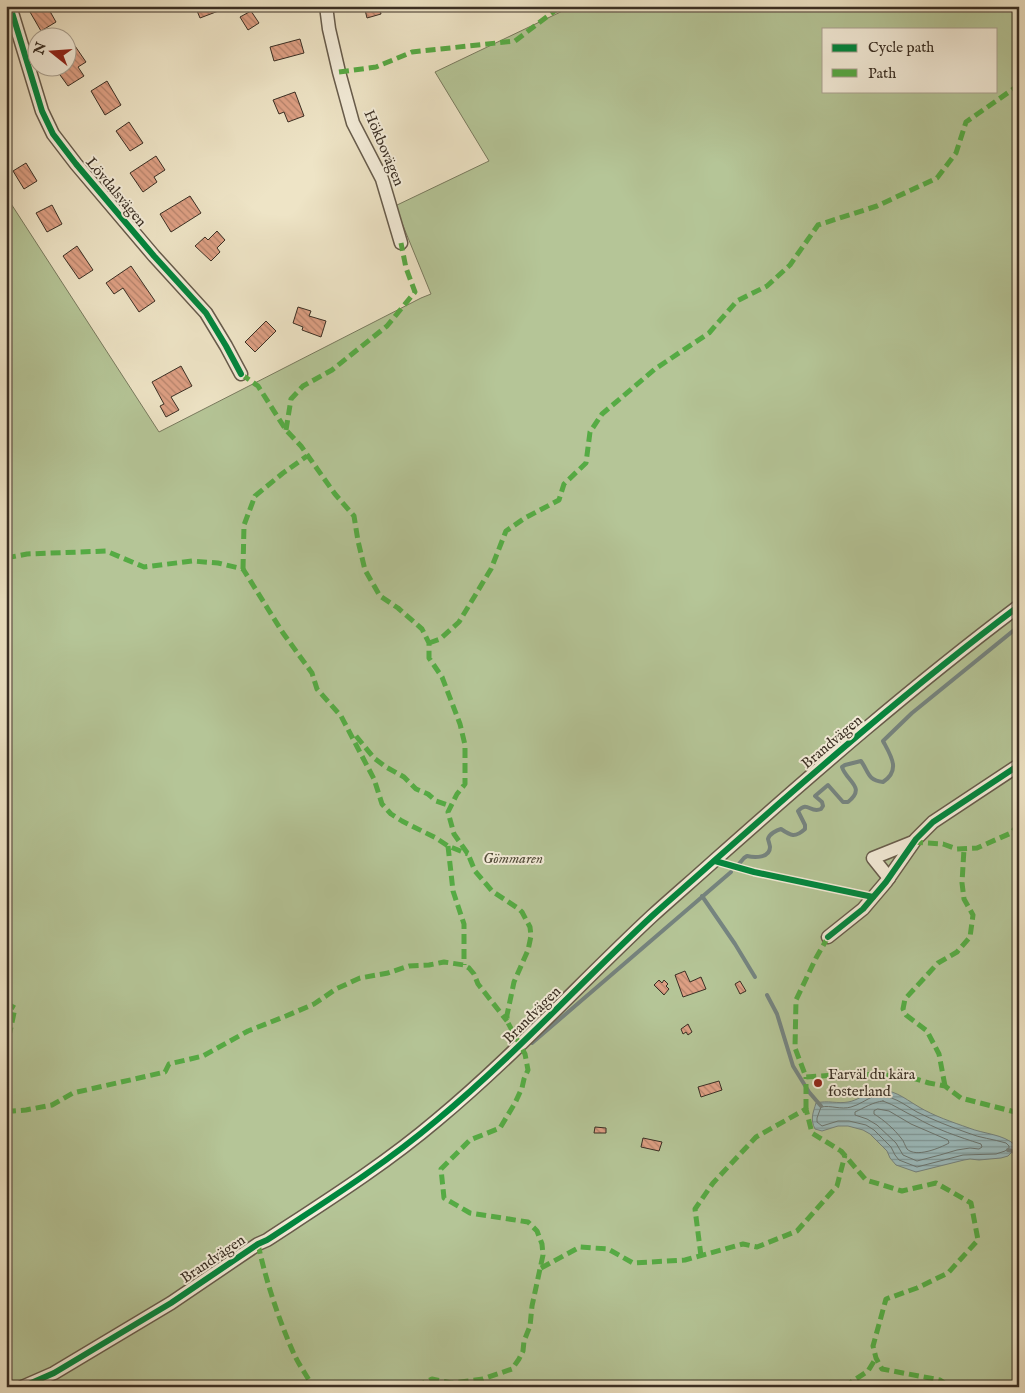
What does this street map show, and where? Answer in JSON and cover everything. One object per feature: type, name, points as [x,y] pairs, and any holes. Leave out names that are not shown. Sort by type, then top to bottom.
[{"type":"street","name":"Hökbovägen","points":[[326,6],[329,29],[353,123],[382,179],[401,243]]},
{"type":"street","name":"Lövdalsvägen","points":[[8,7],[42,111],[53,134],[154,256],[206,313],[241,374]]},
{"type":"street","name":"Brandvägen","points":[[22,1387],[54,1373],[171,1303],[258,1244],[351,1186],[436,1121],[485,1078],[653,915],[776,806],[895,704],[1019,606]]},
{"type":"street","points":[[828,937],[863,909],[889,878],[913,842],[933,822],[1019,765]]},
{"type":"street","points":[[889,878],[873,858],[913,842]]},
{"type":"green space","name":"Gömmaren","points":[[573,6],[1019,6],[1019,1387],[6,1387],[6,196],[159,432],[431,294],[395,206],[489,161],[435,72]]},
{"type":"water","points":[[873,1090],[893,1092],[943,1119],[1010,1141],[1015,1145],[1013,1151],[1008,1156],[1001,1158],[970,1159],[916,1172],[896,1165],[887,1151],[870,1134],[863,1130],[848,1126],[838,1126],[822,1131],[815,1129],[812,1119],[816,1103],[851,1101]]},
{"type":"building","points":[[40,6],[47,6],[56,22],[46,28],[39,28],[30,12]]},
{"type":"building","points":[[195,6],[229,6],[229,7],[200,18]]},
{"type":"building","points":[[364,6],[379,6],[381,14],[367,18]]},
{"type":"building","points":[[251,11],[259,23],[248,30],[240,17]]},
{"type":"building","points":[[300,39],[304,53],[274,61],[270,47]]},
{"type":"building","points":[[78,50],[86,62],[78,67]]},
{"type":"building","points":[[78,67],[84,76],[68,86],[62,78],[78,78]]},
{"type":"building","points":[[107,81],[121,105],[105,115],[91,91]]},
{"type":"building","points":[[295,92],[304,116],[288,122],[284,112],[279,114],[273,100]]},
{"type":"building","points":[[129,122],[143,143],[130,151],[116,131]]},
{"type":"building","points":[[156,156],[165,170],[154,177],[157,182],[143,192],[130,173]]},
{"type":"building","points":[[26,163],[37,181],[24,189],[13,171]]},
{"type":"building","points":[[190,196],[201,213],[171,232],[160,214]]},
{"type":"building","points":[[52,205],[62,224],[47,232],[36,213]]},
{"type":"building","points":[[217,231],[225,240],[217,248],[220,252],[211,261],[195,246],[205,237],[208,240]]},
{"type":"building","points":[[77,246],[93,270],[79,279],[63,256]]},
{"type":"building","points":[[131,266],[155,301],[139,312],[123,288],[114,294],[106,283]]},
{"type":"building","points":[[298,307],[311,311],[309,316],[326,321],[321,337],[302,330],[303,327],[293,323]]},
{"type":"building","points":[[266,321],[276,331],[255,352],[245,342]]},
{"type":"building","points":[[181,366],[192,386],[171,397],[179,410],[166,417],[160,406],[164,404],[152,382]]},
{"type":"building","points":[[685,971],[690,982],[701,977],[706,989],[683,997],[675,975]]},
{"type":"building","points":[[659,980],[662,983],[664,980],[668,984],[666,986],[669,989],[664,995],[654,985]]},
{"type":"building","points":[[740,981],[746,991],[740,994],[735,984]]},
{"type":"building","points":[[688,1024],[692,1032],[688,1035],[686,1032],[683,1034],[681,1029]]},
{"type":"building","points":[[719,1081],[722,1090],[701,1097],[698,1087]]},
{"type":"building","points":[[595,1127],[606,1128],[606,1133],[594,1133]]},
{"type":"building","points":[[643,1138],[662,1142],[659,1151],[641,1147]]},
{"type":"waterway","points":[[738,865],[747,856],[758,857],[768,853],[770,847],[768,839],[775,831],[781,829],[796,835],[805,829],[798,811],[804,807],[814,810],[821,809],[823,806],[822,802],[815,796],[828,785],[843,802],[848,802],[856,792],[856,788],[844,772],[842,767],[845,765],[861,761],[871,777],[883,782],[892,773],[893,768],[891,757],[883,741],[912,713],[1019,626]]},
{"type":"waterway","points":[[532,1043],[731,872]]},
{"type":"waterway","points":[[702,896],[755,977]]},
{"type":"waterway","points":[[767,995],[777,1014],[793,1066],[809,1092],[821,1106]]},
{"type":"waterway","points":[[1008,1150],[1013,1151],[1019,1157]]},
{"type":"waterway","points":[[1019,1331],[1016,1341],[1019,1344]]},
{"type":"marked path","points":[[339,72],[376,67],[412,52],[515,41],[561,6]]},
{"type":"marked path","points":[[429,643],[440,639],[459,622],[491,569],[506,531],[525,518],[559,500],[564,484],[586,463],[590,432],[602,414],[655,369],[709,333],[737,301],[767,286],[790,265],[818,225],[877,206],[937,178],[956,153],[966,122],[1019,85]]},
{"type":"marked path","points":[[286,430],[291,399],[303,386],[332,370],[387,326],[415,292],[406,268],[401,243]]},
{"type":"marked path","points":[[241,374],[258,386],[286,430],[301,446],[335,494],[354,516],[365,570],[380,596],[398,608],[422,629],[429,643],[429,658],[442,677],[460,724],[465,745],[465,784],[457,794],[448,812],[454,834],[468,854],[475,871],[492,891],[522,912],[530,927],[531,936],[528,950],[514,982],[507,1015],[507,1021],[525,1054],[528,1070],[522,1088],[500,1128],[470,1140],[441,1169],[444,1198],[470,1213],[528,1222],[537,1231],[542,1244],[543,1255],[532,1306],[530,1326],[524,1341],[523,1351],[512,1369],[483,1379],[452,1383],[432,1379],[415,1387]]},
{"type":"marked path","points":[[243,569],[244,525],[255,496],[307,456]]},
{"type":"marked path","points":[[6,558],[27,554],[106,551],[144,567],[192,561],[218,563],[243,569],[283,633],[312,673],[317,689],[341,716],[374,779],[382,804],[391,814],[402,821],[448,846],[468,854]]},
{"type":"marked path","points":[[356,736],[374,758],[386,767],[404,777],[416,789],[428,794],[436,801],[451,806]]},
{"type":"marked path","points":[[913,842],[943,844],[957,849],[977,848],[1011,833],[1019,824]]},
{"type":"marked path","points":[[448,846],[453,891],[464,924],[464,965]]},
{"type":"marked path","points":[[945,1086],[939,1054],[927,1031],[906,1015],[903,1009],[905,999],[938,963],[957,952],[970,937],[973,915],[964,899],[962,883],[964,849]]},
{"type":"marked path","points":[[828,937],[796,1000],[795,1048],[806,1077],[852,1074],[906,1076],[945,1086],[961,1098],[1019,1113]]},
{"type":"marked path","points":[[6,1110],[26,1110],[52,1105],[73,1093],[165,1072],[169,1064],[203,1056],[248,1031],[314,1004],[336,989],[360,978],[388,973],[409,966],[444,962],[464,965],[474,974],[478,984],[507,1021]]},
{"type":"marked path","points":[[6,1003],[15,1008],[10,1032],[6,1040]]},
{"type":"marked path","points":[[806,1077],[806,1109]]},
{"type":"marked path","points":[[701,1256],[695,1209],[713,1183],[756,1137],[806,1109],[812,1133],[841,1151],[866,1180],[902,1191],[936,1183],[971,1203],[978,1240],[948,1273],[917,1288],[886,1299],[873,1346],[876,1358],[882,1369],[940,1380],[950,1387]]},
{"type":"marked path","points":[[541,1268],[580,1247],[608,1249],[633,1263],[685,1260],[743,1244],[757,1247],[797,1231],[837,1186],[845,1155]]},
{"type":"marked path","points":[[258,1244],[269,1286],[283,1327],[296,1358],[313,1387]]},
{"type":"marked path","points":[[844,1387],[868,1371],[876,1358]]},
{"type":"marked path","points":[[758,1387],[828,1387]]},
{"type":"cycle path","points":[[10,6],[42,111],[53,134],[154,256],[206,313],[241,374]]},
{"type":"cycle path","points":[[22,1387],[54,1373],[171,1303],[258,1244],[354,1183],[417,1137],[493,1071],[625,941],[752,827],[903,698],[1019,606]]},
{"type":"cycle path","points":[[828,937],[863,909],[886,882],[916,839],[933,822],[1019,765]]},
{"type":"cycle path","points":[[715,861],[754,872],[873,897]]},
{"type":"place","name":"Farväl du kära fosterland","points":[[818,1083]]}]
